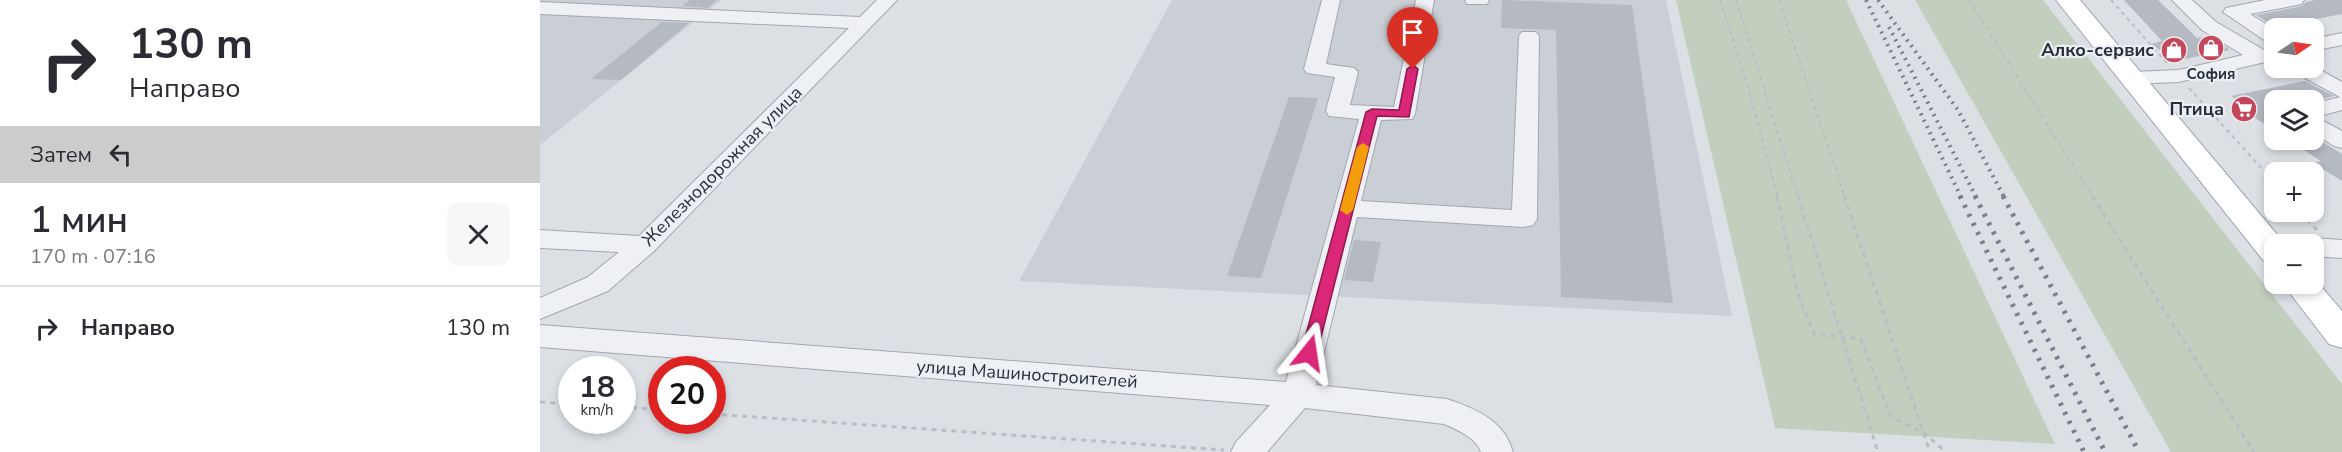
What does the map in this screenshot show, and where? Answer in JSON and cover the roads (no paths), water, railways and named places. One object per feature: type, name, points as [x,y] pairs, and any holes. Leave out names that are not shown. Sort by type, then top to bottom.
[{"type":"main road","points":[[2068,0],[2264,237]]},
{"type":"main road","points":[[2308,294],[2342,335]]},
{"type":"street","name":"Железнодорожная улица","points":[[540,309],[598,284],[645,245],[888,0]]},
{"type":"street","points":[[1331,0],[1314,69],[1347,72],[1337,111],[1404,114],[1425,0]]},
{"type":"street","points":[[1474,0],[1480,0]]},
{"type":"street","points":[[2181,0],[2209,26],[2264,54]]},
{"type":"street","points":[[2264,32],[2233,12],[2295,0]]},
{"type":"street","points":[[540,8],[866,23]]},
{"type":"street","points":[[1347,208],[1524,219],[1528,36]]},
{"type":"street","points":[[2324,43],[2342,39]]},
{"type":"street","points":[[2132,78],[2179,76],[2264,57]]},
{"type":"street","points":[[2319,78],[2342,91]]},
{"type":"street","points":[[2324,108],[2342,103]]},
{"type":"street","points":[[1247,452],[1298,395],[1372,112]]},
{"type":"street","points":[[2324,130],[2342,141]]},
{"type":"street","points":[[540,239],[645,245]]},
{"type":"street","points":[[2324,248],[2342,249]]},
{"type":"street","name":"улица Машиностроителей","points":[[540,336],[1298,395],[1447,412],[1472,423],[1494,441],[1497,452]]},
{"type":"railway","points":[[1866,0],[1961,197]]},
{"type":"railway","points":[[1878,0],[1958,110],[2004,197]]},
{"type":"railway","points":[[1889,27],[1976,197]]},
{"type":"railway","points":[[1960,196],[2084,452]]},
{"type":"railway","points":[[1975,196],[2105,452]]},
{"type":"railway","points":[[2003,196],[2139,452]]},
{"type":"place","name":"София","points":[[2211,48]]},
{"type":"place","name":"Алко-сервис","points":[[2174,50]]},
{"type":"place","name":"Птица","points":[[2244,109]]}]
